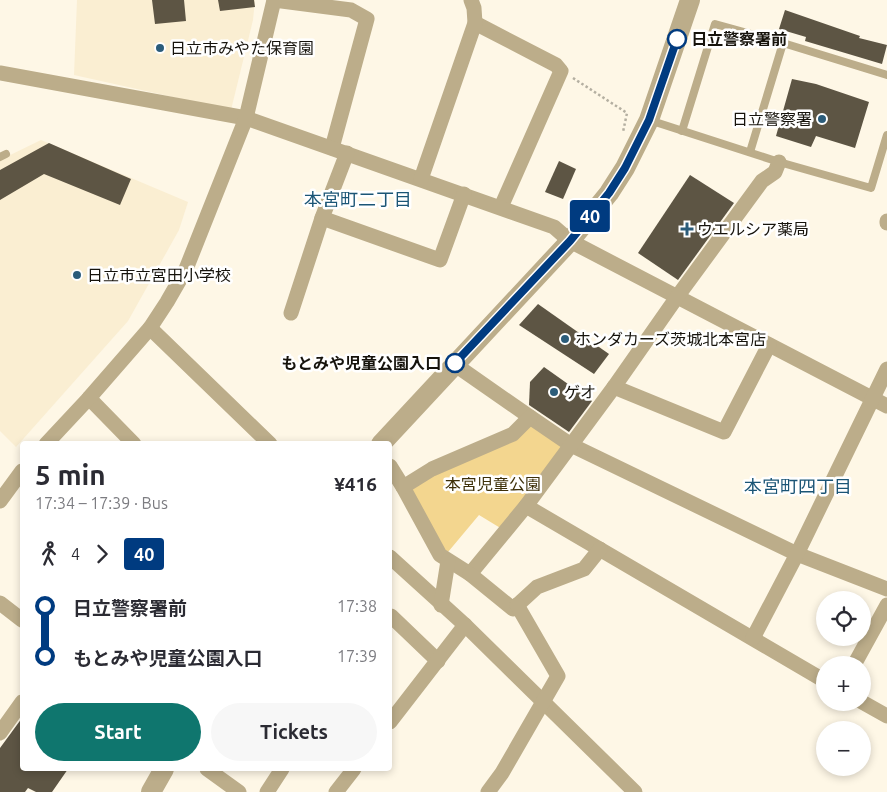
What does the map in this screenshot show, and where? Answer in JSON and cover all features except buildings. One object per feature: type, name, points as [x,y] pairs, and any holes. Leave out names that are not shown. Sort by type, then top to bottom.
[{"type":"street","points":[[49,441],[150,328],[168,302],[186,268],[246,118],[274,0],[351,10],[367,19],[332,148]]},
{"type":"street","points":[[421,179],[475,23],[474,8],[471,0]]},
{"type":"street","points":[[384,441],[570,241],[609,193],[625,168],[649,120],[690,0]]},
{"type":"street","points":[[475,23],[556,65],[561,71],[501,207]]},
{"type":"street","points":[[0,73],[246,118],[501,207],[554,227],[570,241],[887,406]]},
{"type":"street","points":[[291,312],[322,218],[347,153]]},
{"type":"street","points":[[470,574],[526,506],[762,181],[775,172],[779,162]]},
{"type":"street","points":[[322,218],[440,260],[464,194]]},
{"type":"street","points":[[150,328],[267,441]]},
{"type":"street","points":[[614,387],[724,432],[769,345]]},
{"type":"street","points":[[454,364],[571,444],[797,554],[887,589]]},
{"type":"street","points":[[753,638],[797,554],[887,369]]},
{"type":"street","points":[[89,398],[131,441]]},
{"type":"street","points":[[403,487],[432,469],[513,434],[530,417]]},
{"type":"street","points":[[392,469],[440,555],[470,574],[513,608],[537,587],[584,569],[600,549]]},
{"type":"street","points":[[0,501],[20,474]]},
{"type":"street","points":[[526,506],[816,676]]},
{"type":"street","points":[[392,559],[465,625],[635,792]]},
{"type":"street","points":[[441,604],[448,561]]},
{"type":"street","points":[[0,603],[20,618]]},
{"type":"street","points":[[488,792],[502,773],[558,676],[518,605]]},
{"type":"street","points":[[859,656],[887,605]]},
{"type":"street","points":[[392,617],[438,661]]},
{"type":"street","points":[[392,719],[465,625]]},
{"type":"street","points":[[0,733],[20,705]]},
{"type":"street","points":[[871,707],[887,716]]},
{"type":"street","points":[[151,792],[163,771]]},
{"type":"street","points":[[210,771],[240,792]]},
{"type":"street","points":[[267,792],[281,771]]},
{"type":"street","points":[[336,792],[352,771]]},
{"type":"lane","points":[[682,132],[715,24],[887,75]]},
{"type":"lane","points":[[750,152],[783,43]]},
{"type":"lane","points":[[649,120],[779,162],[871,188],[887,135]]},
{"type":"path","points":[[561,71],[627,113],[622,137]]},
{"type":"shaded area","name":"日立市みやた保育園","points":[[77,0],[255,0],[253,20],[231,110],[74,75]]},
{"type":"shaded area","name":"日立市立宮田小学校","points":[[41,140],[188,202],[179,230],[128,321],[16,447],[0,431],[0,160]]},
{"type":"green space","name":"本宮児童公園","points":[[530,424],[563,446],[502,529],[479,515],[448,552],[437,545],[407,490]]},
{"type":"bus line","name":"40","points":[[455,363],[570,241],[609,193],[625,168],[649,120],[677,39]]},
{"type":"place","name":"日立警察署前","points":[[677,39]]},
{"type":"place","name":"日立市みやた保育園","points":[[160,48]]},
{"type":"place","name":"日立警察署","points":[[822,119]]},
{"type":"place","name":"ウエルシア薬局","points":[[687,229]]},
{"type":"place","name":"日立市立宮田小学校","points":[[77,275]]},
{"type":"place","name":"ホンダカーズ茨城北本宮店","points":[[565,339]]},
{"type":"place","name":"もとみや児童公園入口","points":[[455,363]]},
{"type":"place","name":"ゲオ","points":[[554,392]]},
{"type":"district","name":"本宮町二丁目","points":[[358,200]]},
{"type":"district","name":"本宮町四丁目","points":[[798,487]]}]
